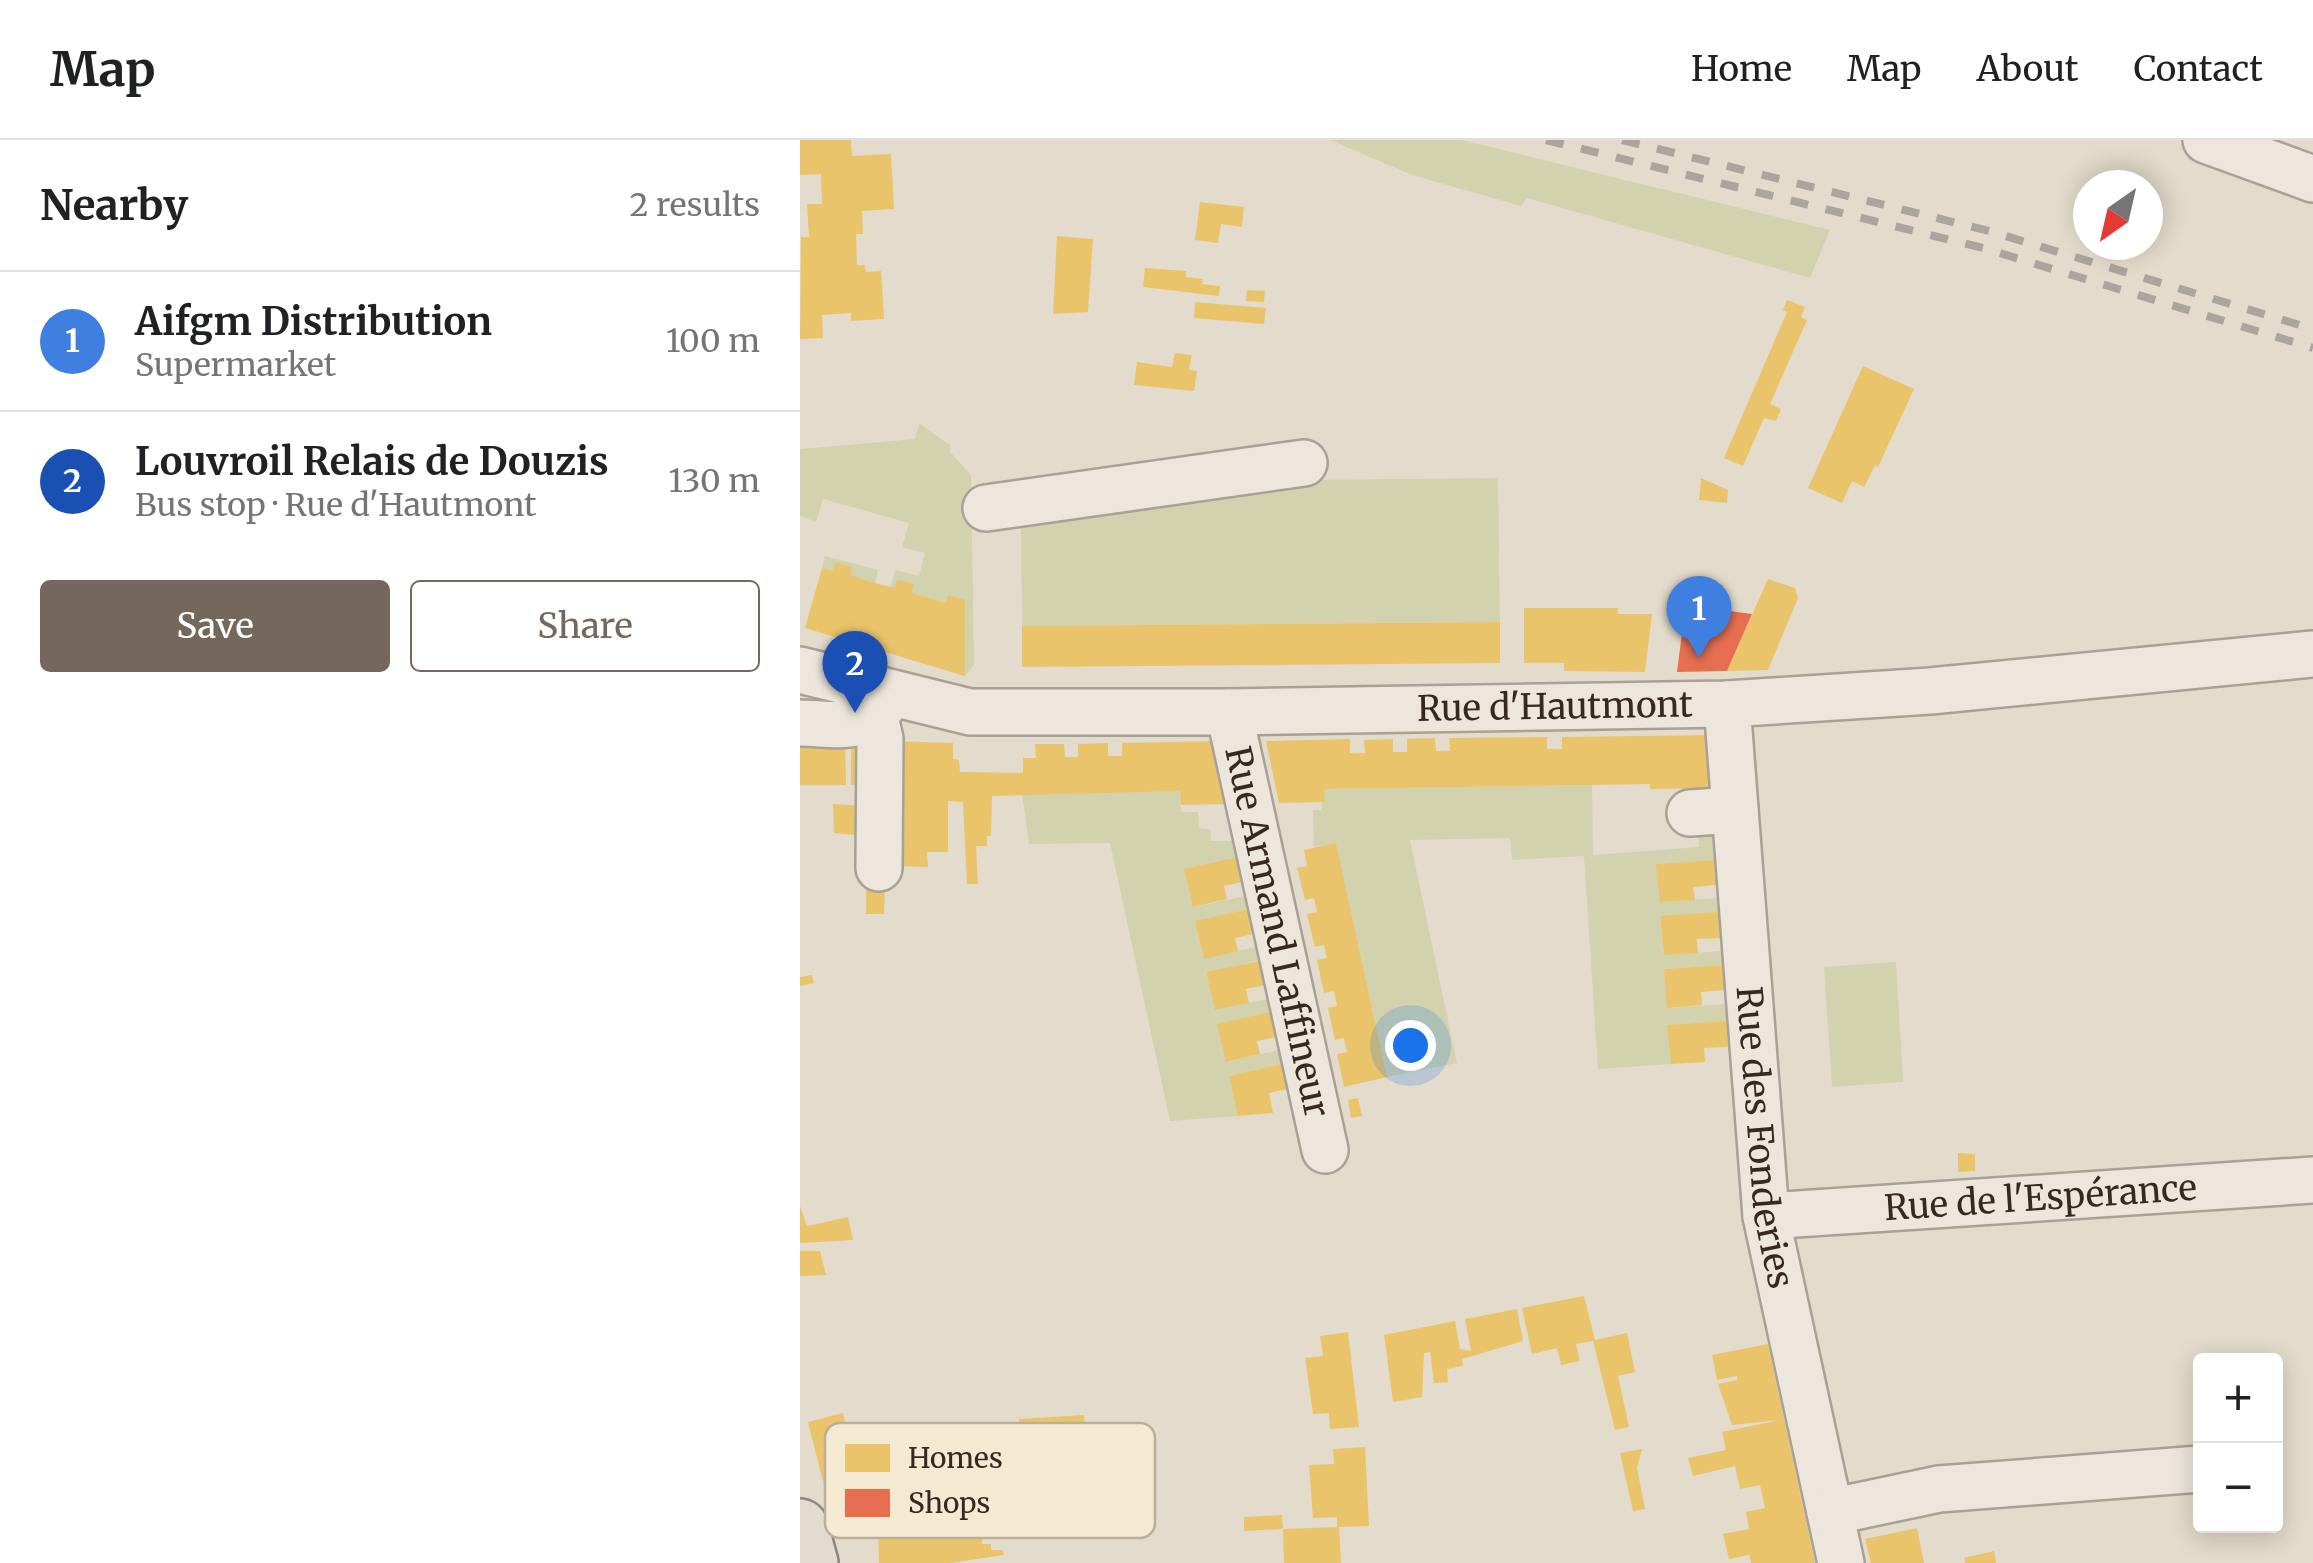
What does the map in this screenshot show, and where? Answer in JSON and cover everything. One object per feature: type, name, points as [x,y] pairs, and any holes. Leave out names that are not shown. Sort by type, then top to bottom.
[{"type":"main road","points":[[800,1527],[810,1563]]},
{"type":"street","points":[[2206,140],[2313,179]]},
{"type":"street","points":[[986,508],[1304,463]]},
{"type":"street","name":"Rue d'Hautmont","points":[[800,670],[883,706],[970,712],[1229,712],[1728,704],[1930,691],[2313,654]]},
{"type":"street","name":"Rue des Fonderies","points":[[1728,704],[1766,1216],[1841,1563]]},
{"type":"street","points":[[800,723],[858,725],[883,706]]},
{"type":"street","points":[[879,868],[883,706]]},
{"type":"street","name":"Rue Armand Laffineur","points":[[1229,712],[1325,1150]]},
{"type":"street","points":[[1690,812],[1736,810]]},
{"type":"street","name":"Rue de l'Espérance","points":[[1766,1216],[2313,1180]]},
{"type":"street","points":[[1830,1512],[1940,1489],[2193,1470]]},
{"type":"green space","points":[[1330,140],[1462,140],[1830,230],[1810,278],[1527,198],[1521,206],[1412,175]]},
{"type":"green space","points":[[919,423],[951,446],[950,452],[971,475],[974,665],[965,676],[965,609],[891,587],[895,570],[919,576],[925,553],[902,547],[909,523],[823,499],[816,522],[800,516],[800,449],[915,439]]},
{"type":"green space","points":[[1498,478],[1500,622],[1022,626],[1021,512],[1307,480]]},
{"type":"green space","points":[[825,556],[878,570],[875,583],[822,568]]},
{"type":"green space","points":[[1592,785],[1593,855],[1699,847],[1697,822],[1712,822],[1715,860],[1657,864],[1661,902],[1718,898],[1719,912],[1660,917],[1664,955],[1722,951],[1723,965],[1664,969],[1668,1008],[1725,1004],[1726,1021],[1668,1025],[1671,1064],[1598,1069],[1584,856],[1512,860],[1510,838],[1410,840],[1457,1063],[1387,1077],[1336,844],[1314,847],[1313,810],[1321,810],[1324,789]]},
{"type":"green space","points":[[1180,791],[1181,812],[1198,812],[1199,828],[1210,829],[1211,841],[1238,841],[1242,856],[1185,869],[1194,907],[1250,895],[1253,908],[1196,921],[1204,958],[1261,946],[1264,959],[1206,973],[1216,1010],[1272,998],[1275,1011],[1218,1025],[1227,1062],[1283,1049],[1286,1063],[1229,1076],[1238,1116],[1170,1121],[1110,843],[1029,844],[1022,793]]},
{"type":"green space","points":[[1896,962],[1903,1082],[1832,1087],[1824,967]]},
{"type":"building: Homes","points":[[800,140],[851,140],[852,156],[891,154],[894,209],[862,211],[863,234],[856,234],[857,265],[865,265],[866,272],[881,271],[884,319],[851,321],[851,313],[822,315],[823,338],[800,339],[801,237],[809,237],[807,204],[822,204],[821,174],[800,175]]},
{"type":"building: Homes","points":[[1200,202],[1244,207],[1242,227],[1221,224],[1218,243],[1195,240]]},
{"type":"building: Homes","points":[[1057,236],[1093,239],[1088,312],[1053,314]]},
{"type":"building: Homes","points":[[1145,268],[1186,271],[1186,277],[1220,286],[1219,296],[1143,287]]},
{"type":"building: Homes","points":[[1247,290],[1265,291],[1264,302],[1246,301]]},
{"type":"building: Homes","points":[[1787,300],[1805,307],[1801,317],[1807,320],[1770,404],[1781,409],[1776,421],[1764,418],[1743,466],[1724,458],[1787,312],[1783,310]]},
{"type":"building: Homes","points":[[1195,302],[1266,308],[1264,324],[1194,318]]},
{"type":"building: Homes","points":[[1175,353],[1192,355],[1189,370],[1197,371],[1194,391],[1134,385],[1137,362],[1172,367]]},
{"type":"building: Homes","points":[[1863,366],[1914,389],[1878,467],[1875,465],[1864,487],[1852,481],[1842,503],[1808,488]]},
{"type":"building: Homes","points":[[1701,478],[1728,490],[1727,503],[1699,500]]},
{"type":"building: Homes","points":[[835,562],[852,567],[850,575],[875,583],[895,588],[897,580],[914,584],[912,593],[946,603],[948,595],[965,600],[965,676],[805,628],[822,568],[833,571]]},
{"type":"building: Homes","points":[[1768,579],[1795,588],[1798,598],[1768,670],[1727,671]]},
{"type":"building: Homes","points":[[1524,608],[1618,608],[1618,614],[1652,614],[1645,672],[1564,671],[1564,663],[1524,663]]},
{"type":"building: Homes","points":[[1500,622],[1500,663],[1022,667],[1022,626]]},
{"type":"building: Homes","points":[[845,735],[846,785],[800,785],[800,736]]},
{"type":"building: Homes","points":[[851,735],[865,735],[865,784],[851,785]]},
{"type":"building: Homes","points":[[1707,735],[1711,788],[1650,789],[1650,784],[1324,789],[1325,802],[1279,803],[1266,741],[1350,739],[1350,753],[1365,753],[1364,740],[1393,739],[1393,752],[1407,752],[1407,739],[1435,738],[1436,751],[1450,751],[1449,738],[1547,737],[1547,749],[1562,749],[1562,737]]},
{"type":"building: Homes","points":[[892,741],[953,743],[953,759],[959,760],[960,772],[1023,773],[1023,758],[1036,758],[1035,744],[1064,744],[1065,757],[1078,757],[1078,744],[1108,743],[1108,756],[1122,756],[1122,743],[1217,741],[1230,804],[1181,805],[1180,791],[992,796],[991,836],[987,836],[987,846],[976,846],[978,884],[967,884],[963,802],[948,801],[948,852],[927,852],[928,867],[899,866]]},
{"type":"building: Homes","points":[[833,804],[866,806],[865,836],[834,833]]},
{"type":"building: Homes","points":[[1336,843],[1387,1077],[1344,1087],[1337,1054],[1347,1052],[1344,1038],[1335,1040],[1328,1008],[1337,1006],[1334,991],[1324,993],[1317,960],[1327,958],[1324,945],[1315,947],[1307,914],[1317,912],[1314,898],[1305,900],[1297,868],[1307,866],[1304,850]]},
{"type":"building: Homes","points":[[1242,856],[1247,881],[1224,886],[1227,899],[1193,907],[1184,869]]},
{"type":"building: Homes","points":[[1715,860],[1717,885],[1693,887],[1695,900],[1660,902],[1656,864]]},
{"type":"building: Homes","points":[[866,879],[885,880],[884,914],[866,914]]},
{"type":"building: Homes","points":[[1253,908],[1258,933],[1235,938],[1238,951],[1204,959],[1195,921]]},
{"type":"building: Homes","points":[[1719,912],[1721,938],[1697,939],[1698,953],[1664,955],[1660,916]]},
{"type":"building: Homes","points":[[1264,960],[1269,984],[1246,989],[1249,1003],[1215,1010],[1206,972]]},
{"type":"building: Homes","points":[[1723,965],[1725,990],[1701,992],[1702,1005],[1667,1008],[1664,969]]},
{"type":"building: Homes","points":[[812,975],[814,983],[800,986],[800,977]]},
{"type":"building: Homes","points":[[1275,1011],[1281,1036],[1257,1041],[1260,1054],[1226,1062],[1217,1024]]},
{"type":"building: Homes","points":[[1726,1021],[1728,1047],[1704,1048],[1705,1062],[1671,1064],[1667,1025]]},
{"type":"building: Homes","points":[[1286,1063],[1292,1088],[1269,1093],[1273,1113],[1238,1116],[1229,1076]]},
{"type":"building: Homes","points":[[1358,1098],[1362,1116],[1351,1118],[1348,1100]]},
{"type":"building: Homes","points":[[1958,1153],[1975,1154],[1975,1171],[1958,1172]]},
{"type":"building: Homes","points":[[800,1206],[807,1226],[848,1217],[853,1240],[800,1243]]},
{"type":"building: Homes","points":[[800,1251],[820,1251],[826,1275],[800,1276]]},
{"type":"building: Homes","points":[[1584,1296],[1595,1340],[1627,1333],[1635,1372],[1618,1376],[1629,1427],[1615,1430],[1593,1341],[1576,1344],[1580,1361],[1561,1365],[1557,1348],[1532,1354],[1522,1308]]},
{"type":"building: Homes","points":[[1517,1309],[1523,1341],[1462,1359],[1463,1366],[1447,1369],[1448,1382],[1434,1383],[1430,1352],[1424,1353],[1422,1397],[1393,1402],[1384,1335],[1455,1321],[1460,1349],[1471,1351],[1465,1319]]},
{"type":"building: Homes","points":[[1348,1332],[1359,1427],[1330,1429],[1329,1413],[1313,1414],[1305,1358],[1323,1356],[1320,1336]]},
{"type":"building: Homes","points":[[1768,1344],[1815,1563],[1751,1563],[1749,1555],[1729,1559],[1723,1534],[1749,1529],[1746,1512],[1765,1508],[1760,1485],[1740,1489],[1735,1466],[1693,1476],[1688,1458],[1726,1450],[1722,1432],[1780,1420],[1732,1425],[1718,1384],[1737,1380],[1737,1376],[1717,1380],[1712,1355]]},
{"type":"building: Homes","points":[[843,1413],[845,1423],[825,1423],[825,1485],[824,1485],[808,1422]]},
{"type":"building: Homes","points":[[1084,1415],[1084,1423],[1019,1423],[1019,1419]]},
{"type":"building: Homes","points":[[1365,1447],[1369,1526],[1337,1527],[1337,1517],[1313,1518],[1309,1465],[1334,1464],[1333,1449]]},
{"type":"building: Homes","points":[[1642,1449],[1637,1468],[1645,1509],[1633,1511],[1620,1453]]},
{"type":"building: Homes","points":[[1282,1515],[1283,1529],[1244,1531],[1244,1517]]},
{"type":"building: Homes","points":[[1339,1527],[1341,1563],[1284,1563],[1283,1529]]},
{"type":"building: Homes","points":[[1917,1528],[1924,1563],[1871,1563],[1865,1539]]},
{"type":"building: Homes","points":[[878,1538],[982,1538],[982,1544],[991,1544],[991,1550],[1003,1550],[1004,1555],[950,1563],[879,1563]]},
{"type":"building: Homes","points":[[1994,1551],[1996,1563],[1965,1563],[1964,1558]]},
{"type":"building: Shops","points":[[1716,609],[1752,614],[1727,671],[1677,672],[1683,625],[1713,628]]},
{"type":"railway","points":[[1546,140],[1983,248],[2313,348]]},
{"type":"railway","points":[[1622,140],[1989,231],[2313,329]]},
{"type":"place","name":"Aifgm Distribution","points":[[1699,658]]},
{"type":"place","name":"Louvroil Relais de Douzis","points":[[855,713]]}]
